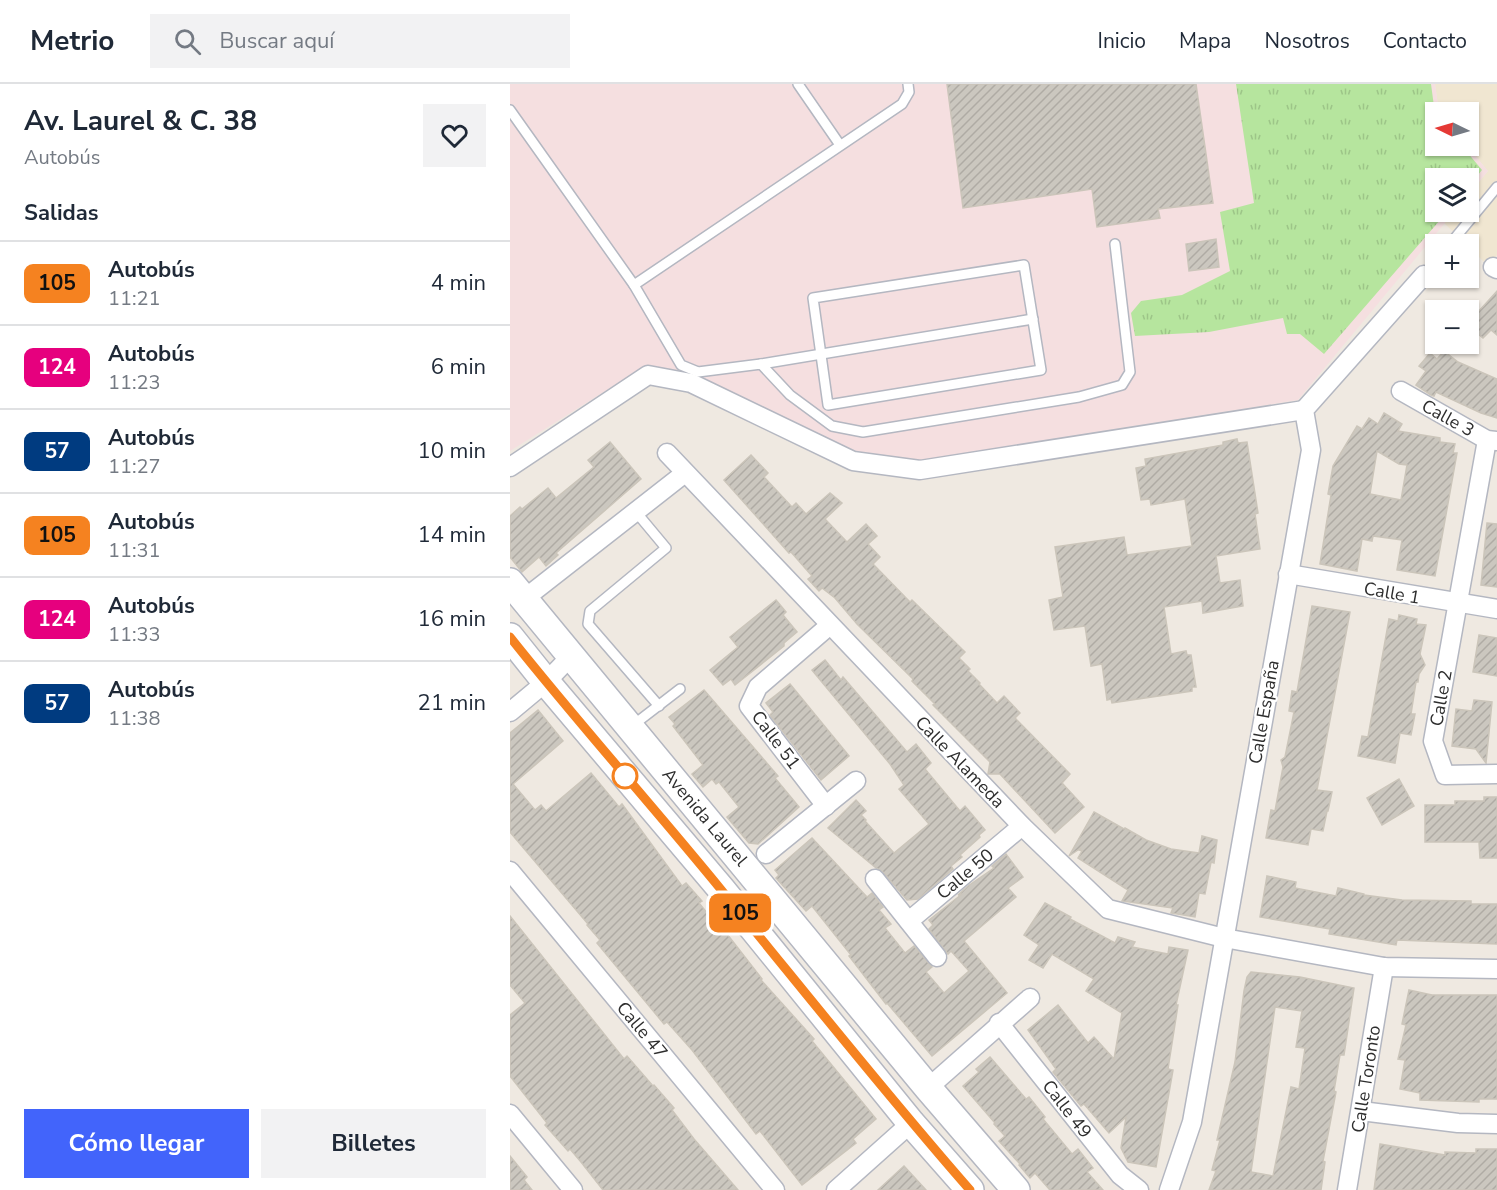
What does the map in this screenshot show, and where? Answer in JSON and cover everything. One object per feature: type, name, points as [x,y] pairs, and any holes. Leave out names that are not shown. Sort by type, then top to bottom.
[{"type":"street","points":[[510,467],[648,375],[691,383],[853,460],[920,470],[1304,410],[1425,275]]},
{"type":"street","name":"Calle 3","points":[[1401,391],[1492,440]]},
{"type":"street","name":"Calle España","points":[[1169,1190],[1192,1122],[1311,450],[1304,410]]},
{"type":"street","points":[[1458,604],[1492,440]]},
{"type":"street","name":"Calle Alameda","points":[[667,453],[1022,826],[1108,909],[1224,938],[1384,967],[1497,969]]},
{"type":"street","points":[[517,591],[636,512],[685,473]]},
{"type":"street","name":"Calle 1","points":[[1288,574],[1497,609]]},
{"type":"street","name":"Avenida Laurel","points":[[517,591],[928,1088],[1016,1190]]},
{"type":"street","name":"Calle 2","points":[[1458,604],[1433,741],[1445,774],[1497,774]]},
{"type":"street","name":"Calle 51","points":[[826,806],[749,706],[758,687],[830,625]]},
{"type":"street","name":"Avenida Laurel","points":[[510,637],[722,890],[910,1123],[967,1189]]},
{"type":"street","points":[[510,712],[546,682],[571,656]]},
{"type":"street","points":[[766,854],[856,781]]},
{"type":"street","name":"Calle 50","points":[[909,921],[1022,826]]},
{"type":"street","name":"Calle 47","points":[[510,871],[775,1190]]},
{"type":"street","points":[[875,879],[937,957]]},
{"type":"street","name":"Calle Toronto","points":[[1347,1190],[1384,967]]},
{"type":"street","points":[[928,1088],[1029,998]]},
{"type":"street","name":"Calle 49","points":[[999,1023],[1120,1175],[1139,1190]]},
{"type":"street","points":[[1361,1111],[1458,1123],[1497,1124]]},
{"type":"street","points":[[510,1114],[573,1190]]},
{"type":"street","points":[[836,1190],[910,1123]]},
{"type":"lane","points":[[798,84],[840,145]]},
{"type":"lane","points":[[634,285],[902,104],[909,92],[908,84]]},
{"type":"lane","points":[[510,110],[634,285],[681,365],[698,372],[761,364],[1033,319]]},
{"type":"lane","points":[[1458,234],[1497,187]]},
{"type":"lane","points":[[761,364],[790,395],[832,426],[863,432],[1079,397],[1122,385],[1130,372],[1114,244]]},
{"type":"lane","points":[[1024,265],[1041,370],[828,405],[820,354],[813,298],[1024,265]]},
{"type":"lane","points":[[636,512],[666,548],[590,611],[588,624],[659,706]]},
{"type":"lane","points":[[630,727],[680,689]]},
{"type":"shaded area","points":[[510,84],[1435,84],[1438,102],[1425,102],[1425,156],[1475,156],[1488,171],[1479,182],[1479,168],[1425,168],[1425,222],[1446,222],[1436,234],[1425,234],[1425,247],[1298,400],[914,461],[863,454],[669,369],[649,367],[629,376],[510,451]]},
{"type":"shaded area","points":[[1435,84],[1497,84],[1497,255],[1488,266],[1479,257],[1479,234],[1456,234],[1444,223],[1479,222],[1479,182],[1488,171],[1475,156],[1479,156],[1479,102],[1438,102]]},
{"type":"green space","points":[[1236,84],[1431,84],[1433,102],[1425,102],[1425,156],[1470,156],[1482,170],[1479,174],[1479,168],[1425,168],[1425,222],[1438,222],[1428,234],[1425,234],[1425,237],[1324,354],[1300,334],[1287,334],[1283,318],[1209,332],[1135,336],[1131,313],[1141,301],[1182,295],[1230,271],[1220,212],[1254,203]]},
{"type":"building","points":[[947,84],[1196,84],[1213,203],[1158,209],[1160,218],[1097,227],[1092,189],[963,208]]},
{"type":"building","points":[[1216,239],[1219,267],[1189,271],[1186,244]]},
{"type":"building","points":[[1497,291],[1497,335],[1491,330],[1483,338],[1479,335],[1479,311]]},
{"type":"building","points":[[1429,354],[1437,359],[1441,354],[1448,354],[1458,362],[1497,379],[1497,418],[1436,392],[1434,396],[1431,395],[1416,385],[1426,371],[1419,366]]},
{"type":"building","points":[[1384,413],[1402,424],[1398,431],[1440,438],[1440,442],[1455,444],[1453,453],[1457,453],[1435,576],[1397,570],[1402,540],[1373,536],[1372,541],[1362,539],[1357,571],[1320,564],[1331,495],[1328,494],[1333,466],[1357,426],[1362,429],[1369,418],[1378,424]],"holes":[[[1377,451],[1399,464],[1407,465],[1401,500],[1370,494]]]},
{"type":"building","points":[[1237,439],[1238,443],[1247,442],[1258,513],[1255,514],[1260,549],[1216,556],[1220,583],[1240,580],[1243,606],[1203,613],[1202,601],[1164,607],[1171,654],[1186,651],[1187,655],[1191,655],[1196,687],[1192,687],[1192,691],[1112,703],[1111,699],[1107,700],[1102,664],[1091,666],[1085,626],[1054,630],[1049,600],[1063,597],[1055,547],[1124,537],[1127,555],[1192,546],[1185,499],[1151,505],[1150,499],[1141,500],[1136,468],[1146,466],[1145,459],[1223,445],[1223,442]]},
{"type":"building","points":[[610,442],[641,479],[556,553],[558,555],[546,566],[539,557],[522,572],[510,557],[510,516],[548,488],[556,498],[594,467],[588,460]]},
{"type":"building","points":[[751,455],[768,473],[764,477],[792,507],[796,503],[806,514],[830,493],[842,503],[825,519],[847,542],[866,524],[877,536],[868,544],[880,557],[873,564],[910,602],[912,600],[965,652],[959,658],[970,669],[968,671],[979,684],[997,703],[1004,696],[1020,713],[1015,718],[1070,774],[1062,783],[1084,807],[1055,833],[1000,774],[988,774],[990,762],[933,705],[935,704],[912,681],[913,679],[857,624],[835,598],[822,588],[819,591],[808,579],[812,576],[724,480]]},
{"type":"building","points":[[1487,523],[1497,524],[1497,587],[1481,585]]},
{"type":"building","points":[[776,600],[786,612],[783,615],[797,632],[784,643],[784,646],[735,685],[731,679],[723,685],[710,670],[738,647],[730,637]]},
{"type":"building","points":[[1312,606],[1350,612],[1317,790],[1332,792],[1323,831],[1311,829],[1308,845],[1266,838],[1271,810],[1275,811],[1283,767],[1281,760],[1285,757],[1294,712],[1289,711],[1292,691],[1297,692]]},
{"type":"building","points":[[1399,615],[1417,619],[1416,624],[1426,625],[1420,654],[1425,665],[1416,682],[1411,714],[1415,714],[1411,735],[1400,733],[1395,763],[1358,756],[1362,736],[1368,737],[1389,619],[1398,621]]},
{"type":"building","points":[[1479,635],[1497,638],[1497,676],[1473,672]]},
{"type":"building","points":[[825,660],[841,680],[843,677],[907,752],[916,744],[931,763],[925,769],[960,811],[965,806],[985,830],[960,855],[962,857],[951,866],[953,869],[918,899],[907,900],[883,872],[828,828],[856,800],[866,811],[861,815],[865,821],[894,853],[929,824],[899,789],[904,785],[890,764],[812,670]]},
{"type":"building","points":[[790,684],[849,756],[821,780],[770,715],[773,712],[766,703]]},
{"type":"building","points":[[704,690],[778,776],[775,778],[799,807],[758,844],[749,843],[727,817],[739,807],[719,782],[716,784],[712,779],[703,787],[692,774],[703,765],[673,726],[675,724],[669,717]]},
{"type":"building","points":[[1474,700],[1492,702],[1486,763],[1476,749],[1452,746],[1456,709],[1472,711]]},
{"type":"building","points":[[538,710],[563,741],[513,784],[535,810],[541,805],[546,811],[591,773],[619,807],[622,804],[682,886],[686,883],[702,901],[699,903],[725,935],[727,934],[761,980],[814,1039],[812,1041],[876,1119],[853,1139],[856,1143],[802,1185],[760,1131],[756,1134],[692,1050],[667,1022],[664,1024],[597,943],[600,940],[588,924],[510,832],[510,733]]},
{"type":"building","points":[[1399,779],[1414,806],[1382,825],[1367,798]]},
{"type":"building","points":[[1484,797],[1497,797],[1497,858],[1480,858],[1479,842],[1425,842],[1425,805],[1455,805],[1455,801],[1484,801]]},
{"type":"building","points":[[1094,812],[1146,840],[1171,849],[1199,853],[1202,836],[1217,840],[1214,863],[1211,862],[1205,894],[1199,893],[1195,917],[1171,913],[1173,908],[1122,901],[1128,890],[1078,858],[1082,851],[1079,850],[1081,848],[1069,856]]},
{"type":"building","points":[[812,838],[867,897],[872,893],[883,907],[879,910],[891,924],[885,928],[905,953],[914,946],[932,967],[926,972],[944,993],[969,971],[951,951],[948,954],[929,929],[933,925],[929,920],[962,894],[958,895],[968,886],[994,868],[992,866],[1006,854],[1023,877],[1008,888],[1016,897],[964,941],[1007,993],[932,1056],[886,1004],[812,906],[806,911],[776,878],[779,875],[775,870]]},
{"type":"building","points":[[1267,876],[1296,882],[1295,888],[1336,896],[1338,888],[1364,895],[1402,900],[1471,901],[1471,904],[1497,904],[1497,944],[1397,940],[1396,945],[1329,934],[1330,929],[1260,917]]},
{"type":"building","points":[[1045,903],[1115,943],[1118,937],[1135,942],[1132,947],[1168,954],[1169,947],[1188,950],[1176,1005],[1178,1005],[1168,1069],[1173,1070],[1156,1167],[1128,1162],[1121,1148],[1126,1117],[1109,1133],[1084,1104],[1081,1106],[1053,1072],[1056,1069],[1028,1030],[1058,1005],[1088,1043],[1094,1037],[1114,1059],[1122,1013],[1086,991],[1094,979],[1052,954],[1043,968],[1029,960],[1039,945],[1024,935]]},
{"type":"building","points":[[510,916],[624,1059],[627,1056],[654,1085],[674,1108],[672,1110],[694,1139],[738,1190],[603,1190],[570,1149],[568,1151],[545,1125],[547,1123],[510,1076],[510,1015],[525,1003],[510,985]]},
{"type":"building","points":[[1251,972],[1300,977],[1354,988],[1344,1055],[1340,1055],[1334,1091],[1336,1092],[1323,1161],[1325,1162],[1321,1190],[1209,1190],[1216,1171],[1212,1170],[1235,1062],[1247,977]],"holes":[[[1275,1007],[1302,1011],[1296,1047],[1305,1048],[1299,1089],[1291,1087],[1273,1176],[1251,1172]]]},
{"type":"building","points":[[1409,990],[1432,995],[1497,995],[1497,1099],[1479,1099],[1479,1102],[1420,1100],[1420,1093],[1400,1089],[1405,1060],[1398,1059],[1406,1025],[1402,1024]]},
{"type":"building","points":[[990,1057],[1026,1099],[1029,1097],[1045,1117],[1043,1119],[1072,1154],[1078,1149],[1093,1168],[1087,1172],[1103,1190],[1050,1190],[1035,1173],[1030,1178],[999,1141],[1005,1136],[963,1086],[979,1072],[976,1069]]},
{"type":"building","points":[[1380,1144],[1445,1155],[1445,1152],[1476,1153],[1476,1149],[1497,1149],[1497,1190],[1374,1190]]},
{"type":"building","points":[[510,1156],[527,1177],[524,1180],[532,1190],[510,1190]]},
{"type":"building","points":[[904,1166],[926,1190],[878,1190]]},
{"type":"bus line","name":"105","points":[[510,637],[722,890],[910,1123],[970,1190]]}]
